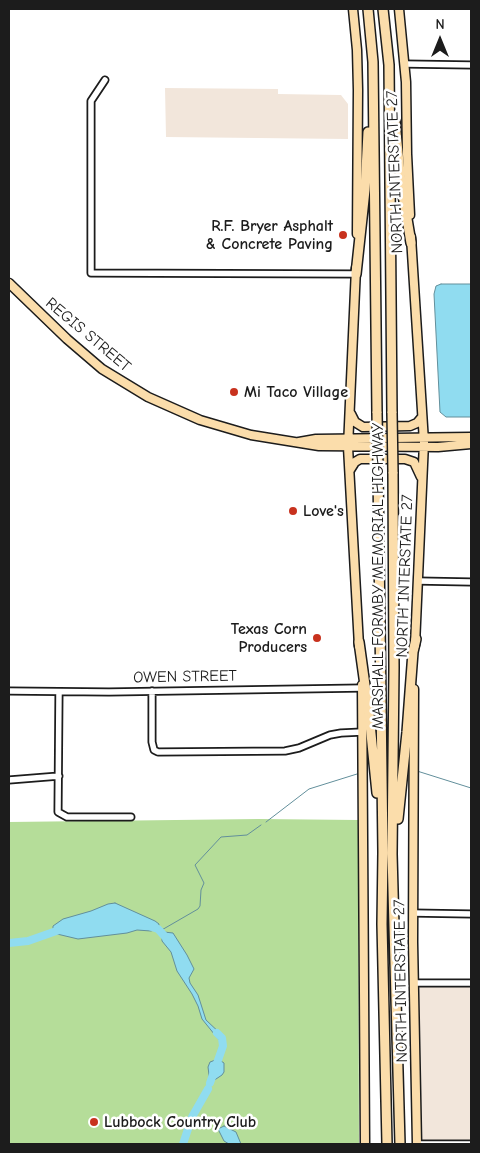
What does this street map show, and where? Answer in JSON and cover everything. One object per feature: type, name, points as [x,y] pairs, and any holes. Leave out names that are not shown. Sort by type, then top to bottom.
[{"type":"highway","name":"MARSHALL FORMBY MEMORIAL HIGHWAY","points":[[368,9],[373,62],[379,642],[382,736],[382,916],[387,1144]]},
{"type":"highway","name":"MARSHALL FORMBY MEMORIAL HIGHWAY","points":[[383,9],[389,65],[394,684],[392,854],[400,1144]]},
{"type":"highway","points":[[356,274],[365,190],[373,62]]},
{"type":"highway","points":[[389,65],[401,183],[411,243]]},
{"type":"highway","points":[[392,854],[396,834],[413,652],[416,639]]},
{"type":"highway","points":[[359,642],[378,801],[382,916]]},
{"type":"highway","points":[[398,1073],[404,1144]]},
{"type":"highway","points":[[383,1144],[386,1122]]},
{"type":"main road","name":"NORTH INTERSTATE 27","points":[[353,9],[358,90],[356,274],[349,442],[362,688],[365,1144]]},
{"type":"main road","name":"NORTH INTERSTATE 27","points":[[399,9],[405,64],[411,243],[424,437],[413,730],[413,913],[417,1144]]},
{"type":"main road","name":"REGIS STREET","points":[[9,283],[82,352],[116,378],[148,397],[184,414],[224,428],[297,442],[316,439],[424,447],[471,444]]},
{"type":"main road","points":[[350,412],[355,422],[363,427],[410,426],[417,423],[422,417]]},
{"type":"main road","name":"REGIS STREET","points":[[349,442],[424,437],[471,437]]},
{"type":"main road","points":[[350,470],[355,462],[363,459],[410,459],[416,465],[422,481]]},
{"type":"street","points":[[405,64],[471,65]]},
{"type":"street","points":[[105,80],[91,102],[91,273],[356,274]]},
{"type":"street","points":[[418,582],[471,582]]},
{"type":"street","name":"OWEN STREET","points":[[9,691],[152,692],[362,688]]},
{"type":"street","points":[[59,692],[58,809],[62,815],[67,817],[131,817]]},
{"type":"street","points":[[152,692],[152,742],[154,750],[158,752],[285,752],[341,732],[362,732]]},
{"type":"street","points":[[9,780],[59,776]]},
{"type":"street","points":[[413,913],[471,914]]},
{"type":"street","points":[[414,983],[471,983]]},
{"type":"street","points":[[417,1144],[471,1144]]},
{"type":"shaded area","points":[[165,88],[278,89],[278,94],[341,95],[348,104],[348,139],[166,137]]},
{"type":"shaded area","points":[[422,985],[471,985],[471,1144],[422,1144],[417,990]]},
{"type":"green space","name":"Lubbock Country Club","points":[[259,819],[358,820],[359,1144],[9,1144],[9,822]]},
{"type":"water","points":[[441,284],[471,284],[471,417],[446,417],[440,412],[434,294],[436,286]]},
{"type":"water","points":[[115,903],[155,921],[159,924],[158,929],[151,931],[137,930],[78,939],[57,934],[53,929],[53,926],[63,919]]},
{"type":"water","points":[[164,932],[173,933],[187,955],[194,969],[189,978],[190,983],[198,995],[206,1020],[223,1036],[224,1043],[219,1040],[202,1019],[192,994],[177,971],[171,952],[162,941],[162,934]]},
{"type":"water","points":[[218,1059],[224,1063],[224,1072],[210,1083],[208,1067],[210,1062]]},
{"type":"water","points":[[224,1126],[236,1132],[241,1144],[229,1144],[224,1141],[218,1129]]},
{"type":"waterway","points":[[417,771],[471,788]]},
{"type":"waterway","points":[[266,822],[309,789],[357,774]]},
{"type":"waterway","points":[[160,931],[200,906],[201,890],[204,883],[195,865],[221,837],[247,835],[261,825]]},
{"type":"waterway","points":[[149,926],[158,929],[169,941]]},
{"type":"waterway","points":[[9,943],[28,941],[62,929]]},
{"type":"waterway","points":[[210,1083],[223,1046],[222,1038],[217,1033]]},
{"type":"waterway","points":[[183,1144],[192,1117],[208,1089]]},
{"type":"place","name":"R.F. Bryer Asphalt & Concrete Paving","points":[[343,235]]},
{"type":"place","name":"Mi Taco Village","points":[[234,392]]},
{"type":"place","name":"Love's","points":[[293,511]]},
{"type":"place","name":"Texas Corn Producers","points":[[317,638]]},
{"type":"place","name":"Lubbock Country Club","points":[[94,1122]]}]
